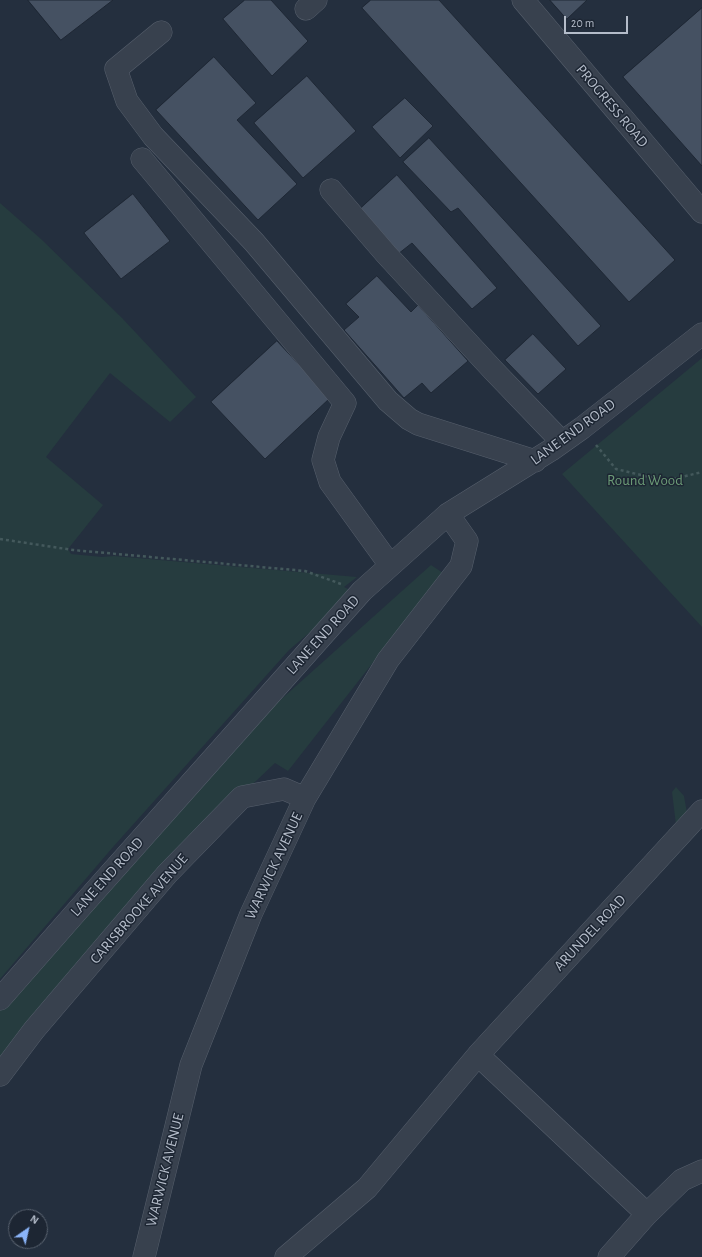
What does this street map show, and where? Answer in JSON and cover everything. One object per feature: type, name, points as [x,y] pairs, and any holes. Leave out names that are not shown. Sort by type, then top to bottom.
[{"type":"street","name":"PROGRESS ROAD","points":[[523,0],[702,212]]},
{"type":"street","points":[[161,32],[116,69],[127,101],[153,136],[254,242],[388,402],[418,424],[535,461]]},
{"type":"street","points":[[142,159],[345,404],[329,437],[323,460],[330,482],[390,565]]},
{"type":"street","points":[[331,190],[386,254],[492,369],[562,442]]},
{"type":"street","name":"LANE END ROAD","points":[[0,999],[362,591],[448,514],[535,461],[562,442],[702,334]]},
{"type":"street","name":"WARWICK AVENUE","points":[[144,1257],[191,1065],[251,914],[304,798],[388,660],[461,566],[467,541],[448,514]]},
{"type":"street","name":"CARISBROOKE AVENUE","points":[[0,1075],[34,1030],[167,874],[242,797],[284,789],[304,798]]},
{"type":"street","name":"ARUNDEL ROAD","points":[[286,1257],[367,1188],[478,1055],[702,811]]},
{"type":"street","points":[[478,1055],[647,1214]]},
{"type":"street","points":[[609,1257],[647,1214],[682,1180],[702,1171]]},
{"type":"path","points":[[600,449],[616,469],[666,481],[702,472]]},
{"type":"path","points":[[0,539],[73,550],[305,571],[362,591]]},
{"type":"green space","points":[[0,203],[41,239],[122,318],[196,397],[170,422],[110,373],[46,457],[103,505],[68,549],[71,554],[102,557],[114,556],[357,577],[344,587],[356,593],[289,650],[113,847],[0,979]]},
{"type":"green space","name":"Round Wood","points":[[702,358],[702,627],[562,474]]},
{"type":"green space","points":[[431,565],[443,573],[288,771],[275,763],[199,835],[0,1061],[0,1007],[238,738]]},
{"type":"green space","points":[[676,787],[684,796],[687,813],[677,833],[672,792]]},
{"type":"building","points":[[28,0],[113,0],[61,40]]},
{"type":"building","points":[[245,0],[271,0],[308,41],[272,76],[223,19]]},
{"type":"building","points":[[371,0],[439,0],[675,260],[629,302],[362,8]]},
{"type":"building","points":[[550,0],[587,0],[567,19]]},
{"type":"building","points":[[702,8],[702,166],[623,77]]},
{"type":"building","points":[[214,57],[256,103],[237,120],[297,184],[258,220],[156,110]]},
{"type":"building","points":[[307,76],[356,131],[303,178],[254,123]]},
{"type":"building","points":[[405,98],[433,126],[400,158],[372,127]]},
{"type":"building","points":[[429,138],[601,326],[578,346],[458,208],[451,212],[403,162]]},
{"type":"building","points":[[397,175],[497,288],[472,309],[412,243],[398,254],[360,209]]},
{"type":"building","points":[[133,194],[170,241],[121,279],[84,233]]},
{"type":"building","points":[[377,276],[411,312],[418,305],[468,361],[431,393],[422,383],[404,398],[344,330],[359,317],[346,304]]},
{"type":"building","points":[[533,334],[566,369],[538,394],[505,360]]},
{"type":"building","points":[[277,341],[330,398],[265,459],[211,402]]}]
